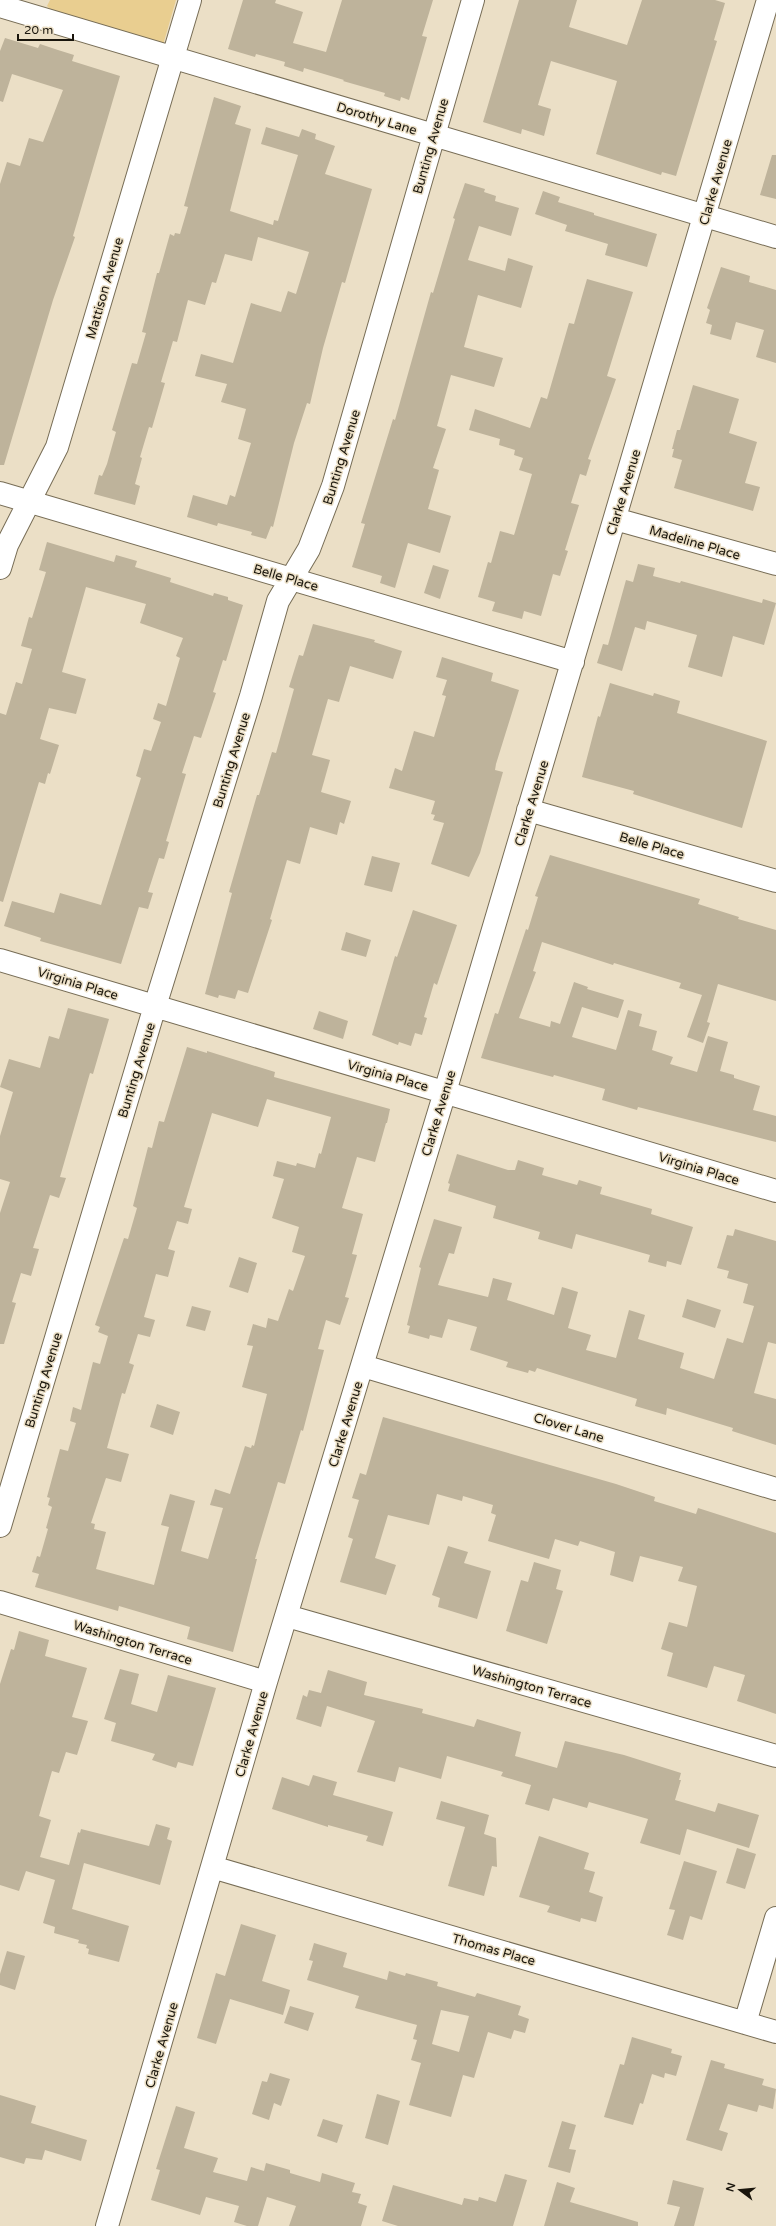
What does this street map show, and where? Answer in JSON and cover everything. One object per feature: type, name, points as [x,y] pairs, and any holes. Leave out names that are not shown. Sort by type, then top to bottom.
[{"type":"street","name":"Mattison Avenue","points":[[0,568],[7,545],[31,502],[57,447],[190,0]]},
{"type":"street","name":"Bunting Avenue","points":[[0,1526],[155,1006],[251,696],[278,601],[309,549],[333,486],[473,0]]},
{"type":"street","name":"Clarke Avenue","points":[[107,2226],[266,1682],[445,1092],[706,216],[768,0]]},
{"type":"street","name":"Dorothy Lane","points":[[11,5],[173,57],[776,237]]},
{"type":"street","name":"Belle Place","points":[[0,493],[573,662]]},
{"type":"street","name":"Madeline Place","points":[[615,519],[776,564]]},
{"type":"street","name":"Belle Place","points":[[528,810],[776,881]]},
{"type":"street","name":"Virginia Place","points":[[0,960],[776,1191]]},
{"type":"street","name":"Clover Lane","points":[[363,1366],[776,1489]]},
{"type":"street","name":"Washington Terrace","points":[[0,1602],[266,1682]]},
{"type":"street","name":"Washington Terrace","points":[[287,1616],[776,1756]]},
{"type":"street","name":"Thomas Place","points":[[212,1867],[776,2032]]},
{"type":"street","points":[[745,2023],[776,1918]]},
{"type":"shaded area","points":[[50,0],[176,0],[163,45],[54,13],[47,6]]},
{"type":"building","points":[[243,0],[276,0],[275,3],[303,12],[293,43],[326,52],[342,0],[433,0],[422,36],[427,37],[409,100],[401,97],[400,101],[384,96],[385,93],[343,81],[344,80],[304,68],[303,72],[284,66],[285,62],[256,54],[255,57],[228,49]]},
{"type":"building","points":[[519,0],[577,0],[569,27],[627,45],[642,0],[715,0],[725,3],[714,40],[717,41],[676,176],[662,172],[661,175],[596,154],[617,81],[551,61],[538,105],[551,109],[544,136],[522,129],[521,134],[483,122]]},
{"type":"building","points":[[5,38],[38,48],[40,44],[74,55],[72,61],[120,76],[73,236],[75,237],[53,300],[4,465],[0,465],[0,184],[7,162],[20,166],[29,138],[43,142],[63,90],[12,74],[3,102],[0,101],[0,51]]},
{"type":"building","points":[[214,97],[241,106],[235,124],[251,129],[230,211],[273,225],[274,220],[278,221],[298,155],[261,144],[266,127],[299,137],[302,129],[316,134],[315,139],[335,146],[325,174],[372,189],[345,283],[342,282],[323,348],[310,404],[307,403],[294,443],[273,527],[271,526],[266,539],[251,535],[252,532],[218,523],[217,526],[187,517],[193,495],[227,505],[230,495],[235,497],[251,443],[238,439],[246,409],[221,402],[227,384],[195,376],[201,354],[233,363],[251,303],[281,312],[288,291],[296,294],[309,252],[258,237],[252,261],[225,254],[216,283],[212,282],[205,305],[188,300],[177,342],[173,341],[161,382],[165,383],[152,428],[149,427],[140,457],[142,458],[135,484],[140,486],[135,505],[94,494],[99,475],[102,476],[107,464],[116,432],[112,430],[132,363],[137,364],[146,333],[142,332],[157,273],[159,273],[170,234],[174,236],[175,233],[180,234],[188,207],[184,206]]},
{"type":"building","points":[[772,155],[776,155],[776,199],[760,195]]},
{"type":"building","points":[[465,183],[485,189],[484,192],[496,196],[495,201],[519,208],[511,236],[479,226],[468,260],[505,271],[508,258],[533,266],[521,308],[478,295],[464,347],[503,358],[494,387],[451,375],[437,426],[446,429],[433,468],[439,470],[428,509],[451,516],[440,553],[408,543],[395,588],[380,583],[382,576],[352,567],[365,524],[361,523],[393,419],[395,420],[431,292],[433,293],[455,219],[453,218]]},
{"type":"building","points":[[543,191],[560,197],[558,202],[594,213],[594,215],[657,234],[647,267],[605,255],[608,244],[565,231],[567,225],[535,214]]},
{"type":"building","points":[[721,267],[750,276],[749,282],[776,290],[776,363],[756,357],[764,330],[736,322],[731,340],[710,334],[712,325],[706,323],[710,310],[707,308]]},
{"type":"building","points":[[587,279],[633,292],[607,376],[616,379],[588,459],[591,460],[586,476],[580,474],[571,503],[579,505],[565,550],[568,551],[560,576],[553,574],[541,616],[524,611],[522,619],[492,611],[495,602],[478,597],[488,562],[491,563],[500,531],[514,535],[532,474],[519,470],[523,458],[514,455],[515,450],[499,445],[500,439],[469,430],[475,409],[530,428],[541,397],[547,399],[569,323],[574,324]]},
{"type":"building","points":[[693,385],[739,399],[729,433],[757,442],[745,483],[760,487],[753,511],[674,488],[682,460],[672,457],[674,449],[672,449],[677,430],[680,430]]},
{"type":"building","points":[[47,542],[114,562],[116,555],[137,561],[135,567],[171,578],[170,582],[213,596],[214,593],[228,597],[228,600],[243,605],[226,661],[223,660],[213,692],[216,693],[201,738],[194,736],[182,773],[186,774],[166,841],[169,842],[164,859],[159,858],[148,892],[153,893],[148,909],[139,907],[121,964],[40,941],[41,938],[4,926],[12,901],[54,913],[60,893],[101,905],[141,778],[136,776],[144,749],[151,751],[161,722],[153,719],[158,703],[166,706],[180,658],[176,656],[183,638],[140,623],[146,604],[86,587],[62,672],[86,679],[76,714],[49,708],[40,739],[59,745],[50,774],[48,773],[45,784],[39,782],[3,902],[0,901],[0,713],[6,715],[16,682],[22,684],[32,649],[21,646],[29,617],[32,618],[46,572],[39,570]]},
{"type":"building","points":[[638,564],[655,568],[653,576],[680,583],[681,581],[762,603],[763,599],[776,603],[764,645],[733,636],[722,677],[688,667],[697,635],[647,621],[645,630],[635,627],[622,671],[597,663],[603,644],[608,645],[626,580],[633,582]]},
{"type":"building","points":[[433,565],[449,570],[440,599],[424,593]]},
{"type":"building","points":[[313,624],[375,640],[374,642],[402,651],[393,679],[350,666],[339,702],[328,699],[312,755],[330,760],[321,792],[351,801],[344,824],[340,822],[337,835],[310,827],[300,864],[287,860],[270,919],[272,920],[248,993],[238,990],[235,999],[219,995],[218,998],[205,994],[232,893],[229,892],[257,795],[259,795],[272,752],[276,753],[294,689],[289,687],[299,655],[303,656]]},
{"type":"building","points":[[442,657],[493,673],[491,681],[519,690],[496,764],[495,770],[503,772],[480,853],[469,877],[431,864],[444,823],[433,820],[435,815],[431,814],[435,801],[389,788],[395,768],[402,771],[414,731],[434,737],[446,696],[442,695],[447,680],[436,677]]},
{"type":"building","points":[[610,683],[653,696],[654,693],[680,701],[677,713],[767,741],[742,828],[633,794],[634,791],[582,777],[598,716],[600,717]]},
{"type":"building","points":[[550,855],[700,899],[698,904],[739,917],[738,919],[776,930],[776,1001],[718,984],[707,1022],[710,1023],[703,1043],[687,1037],[702,995],[679,988],[681,983],[614,963],[613,965],[542,942],[533,971],[536,972],[519,1018],[550,1027],[551,1021],[560,1024],[574,982],[588,987],[587,989],[624,1000],[618,1018],[582,1007],[572,1037],[616,1050],[628,1010],[642,1014],[639,1026],[657,1031],[652,1050],[673,1057],[670,1064],[697,1072],[708,1036],[728,1042],[720,1071],[734,1075],[734,1078],[760,1086],[753,1110],[776,1116],[776,1142],[638,1107],[637,1110],[602,1100],[605,1089],[554,1075],[553,1077],[481,1058],[495,1013],[498,1014],[526,929],[528,930],[538,897],[535,896]]},
{"type":"building","points":[[372,856],[400,863],[392,892],[364,885]]},
{"type":"building","points":[[413,910],[457,925],[437,985],[434,983],[424,1017],[427,1018],[422,1035],[415,1033],[411,1046],[399,1042],[398,1045],[372,1035],[395,956],[397,957]]},
{"type":"building","points":[[346,932],[371,940],[366,957],[341,950]]},
{"type":"building","points":[[68,1008],[109,1019],[93,1074],[90,1073],[60,1177],[66,1178],[59,1198],[50,1195],[33,1248],[39,1249],[31,1276],[21,1273],[12,1302],[16,1303],[4,1344],[0,1344],[0,1213],[10,1182],[0,1179],[0,1136],[13,1092],[0,1087],[9,1059],[40,1068],[49,1036],[59,1039]]},
{"type":"building","points":[[319,1011],[348,1021],[343,1039],[313,1029]]},
{"type":"building","points":[[187,1047],[207,1053],[207,1051],[275,1072],[274,1077],[390,1109],[375,1162],[357,1157],[342,1208],[363,1214],[352,1254],[357,1255],[345,1297],[349,1298],[340,1325],[326,1320],[318,1349],[324,1350],[303,1431],[301,1430],[285,1484],[278,1482],[255,1559],[257,1559],[233,1652],[187,1639],[190,1627],[119,1606],[118,1611],[35,1587],[39,1574],[32,1572],[37,1556],[40,1557],[48,1529],[46,1528],[52,1507],[48,1505],[50,1498],[47,1497],[60,1449],[68,1451],[76,1423],[70,1421],[73,1407],[81,1410],[93,1362],[100,1364],[108,1336],[98,1332],[100,1327],[95,1325],[124,1238],[128,1239],[137,1208],[133,1206],[148,1147],[152,1148],[159,1121],[164,1122]],"holes":[[[267,1099],[331,1117],[321,1154],[319,1153],[315,1168],[297,1163],[296,1166],[277,1161],[273,1176],[284,1179],[272,1218],[299,1227],[292,1252],[305,1256],[293,1291],[289,1289],[278,1321],[268,1318],[266,1328],[253,1324],[247,1345],[253,1346],[242,1387],[267,1394],[254,1446],[252,1445],[251,1448],[245,1446],[230,1494],[215,1489],[210,1505],[223,1508],[208,1559],[181,1551],[195,1501],[170,1494],[161,1525],[169,1527],[154,1585],[96,1569],[106,1532],[94,1529],[95,1524],[91,1523],[106,1478],[121,1482],[129,1454],[107,1448],[122,1393],[125,1394],[134,1365],[129,1363],[138,1334],[150,1337],[155,1320],[144,1317],[156,1274],[168,1277],[175,1251],[168,1249],[177,1221],[188,1224],[192,1209],[184,1207],[212,1113],[258,1127]]]},
{"type":"building","points":[[457,1154],[508,1170],[515,1170],[518,1160],[544,1168],[542,1175],[577,1185],[579,1180],[602,1187],[600,1194],[652,1209],[651,1214],[693,1227],[681,1265],[667,1261],[666,1267],[648,1262],[650,1255],[576,1234],[572,1249],[538,1239],[540,1232],[493,1218],[496,1206],[448,1191],[450,1184],[448,1183]]},
{"type":"building","points":[[434,1219],[462,1227],[454,1254],[449,1253],[438,1285],[488,1297],[493,1278],[512,1283],[507,1300],[554,1315],[562,1287],[578,1292],[568,1328],[591,1335],[586,1350],[616,1358],[629,1310],[645,1315],[638,1339],[684,1353],[680,1368],[714,1379],[727,1338],[743,1343],[754,1306],[743,1303],[748,1284],[727,1278],[729,1271],[717,1268],[727,1235],[733,1236],[735,1229],[776,1241],[776,1344],[768,1342],[754,1393],[776,1399],[776,1445],[732,1431],[733,1428],[667,1408],[666,1415],[635,1406],[637,1399],[537,1368],[535,1372],[529,1370],[528,1373],[506,1367],[508,1362],[470,1350],[477,1327],[448,1319],[442,1338],[430,1335],[429,1339],[408,1333],[410,1326],[407,1325],[421,1268],[419,1267]]},
{"type":"building","points":[[239,1257],[257,1263],[248,1293],[229,1287]]},
{"type":"building","points":[[687,1299],[721,1310],[715,1328],[682,1317]]},
{"type":"building","points":[[192,1306],[211,1311],[205,1331],[186,1326]]},
{"type":"building","points":[[157,1404],[180,1412],[173,1435],[150,1427]]},
{"type":"building","points":[[383,1417],[616,1484],[655,1497],[654,1501],[696,1514],[698,1508],[776,1533],[776,1714],[737,1701],[745,1675],[714,1666],[707,1688],[667,1676],[673,1653],[661,1649],[669,1622],[687,1627],[697,1586],[678,1581],[683,1567],[640,1556],[633,1582],[610,1575],[615,1552],[580,1541],[578,1546],[555,1539],[549,1559],[488,1541],[496,1515],[491,1513],[493,1505],[463,1496],[462,1501],[437,1494],[429,1525],[388,1515],[375,1558],[396,1565],[386,1595],[340,1582],[353,1539],[348,1537],[359,1500],[352,1498],[360,1473],[366,1475]]},
{"type":"building","points":[[448,1546],[468,1552],[464,1563],[491,1571],[477,1619],[438,1607],[440,1598],[432,1595]]},
{"type":"building","points":[[534,1562],[561,1570],[556,1589],[563,1591],[547,1644],[506,1631],[521,1580],[528,1582]]},
{"type":"building","points":[[19,1631],[49,1640],[45,1656],[87,1668],[72,1717],[88,1721],[77,1755],[66,1752],[59,1773],[52,1771],[39,1816],[51,1820],[40,1857],[69,1865],[78,1832],[80,1833],[81,1829],[149,1846],[156,1824],[170,1828],[167,1839],[172,1841],[160,1885],[84,1863],[72,1909],[129,1926],[119,1962],[88,1954],[89,1949],[86,1948],[87,1945],[78,1943],[79,1940],[54,1933],[55,1927],[43,1923],[55,1880],[26,1871],[19,1891],[0,1885],[0,1684],[11,1649],[14,1650]]},
{"type":"building","points":[[120,1669],[139,1674],[131,1704],[157,1712],[168,1675],[216,1688],[193,1766],[178,1762],[176,1768],[152,1760],[155,1754],[111,1741],[116,1723],[104,1719]]},
{"type":"building","points":[[328,1670],[367,1682],[364,1695],[423,1709],[422,1713],[474,1727],[477,1719],[521,1732],[515,1756],[557,1768],[565,1741],[624,1755],[681,1773],[679,1780],[681,1780],[675,1800],[715,1812],[718,1803],[759,1815],[749,1848],[687,1829],[680,1855],[640,1843],[648,1819],[589,1802],[587,1808],[553,1798],[549,1811],[525,1804],[531,1785],[501,1776],[503,1772],[447,1756],[441,1779],[399,1767],[395,1782],[357,1772],[375,1721],[327,1706],[321,1727],[296,1719],[303,1695],[307,1697],[309,1690],[321,1693]]},
{"type":"building","points":[[313,1775],[337,1782],[333,1795],[393,1812],[383,1846],[366,1841],[368,1836],[328,1825],[328,1827],[272,1809],[282,1777],[309,1786]]},
{"type":"building","points":[[441,1801],[489,1815],[484,1834],[496,1838],[497,1867],[492,1866],[484,1896],[448,1886],[465,1827],[436,1819]]},
{"type":"building","points":[[539,1836],[589,1853],[584,1869],[595,1872],[589,1892],[603,1897],[596,1922],[581,1918],[580,1922],[547,1912],[550,1906],[519,1897]]},
{"type":"building","points":[[737,1848],[756,1854],[745,1889],[726,1883]]},
{"type":"building","points":[[684,1861],[717,1871],[702,1920],[690,1916],[683,1940],[667,1935],[675,1910],[669,1909]]},
{"type":"building","points":[[241,1924],[276,1935],[262,1981],[290,1990],[283,2015],[230,1999],[216,2044],[197,2038],[216,1973],[225,1976]]},
{"type":"building","points":[[314,1943],[347,1953],[343,1967],[387,1980],[389,1971],[405,1976],[406,1973],[438,1982],[437,1986],[475,1997],[477,1993],[521,2006],[518,2015],[529,2019],[525,2033],[514,2030],[511,2039],[488,2032],[474,2078],[463,2075],[451,2117],[409,2105],[421,2063],[411,2060],[417,2040],[413,2039],[417,2025],[355,2008],[359,1996],[307,1980],[313,1961],[309,1960]],"holes":[[[441,2010],[469,2016],[459,2052],[432,2044]]]},
{"type":"building","points":[[7,1951],[25,1956],[15,1990],[0,1985],[0,1974]]},
{"type":"building","points":[[290,2006],[314,2013],[308,2031],[284,2023]]},
{"type":"building","points":[[632,2037],[672,2049],[671,2053],[682,2056],[676,2076],[665,2073],[664,2078],[652,2074],[643,2104],[640,2103],[633,2125],[604,2117],[620,2064],[624,2065]]},
{"type":"building","points":[[711,2060],[725,2064],[724,2068],[764,2079],[762,2085],[776,2089],[773,2109],[759,2105],[757,2112],[728,2104],[719,2130],[728,2133],[722,2151],[686,2140]]},
{"type":"building","points":[[270,2073],[290,2079],[281,2106],[274,2103],[269,2120],[252,2114],[262,2081],[267,2082]]},
{"type":"building","points":[[377,2094],[400,2101],[388,2145],[365,2138]]},
{"type":"building","points":[[0,2095],[36,2106],[31,2123],[87,2140],[81,2161],[45,2150],[42,2160],[26,2158],[24,2164],[0,2157]]},
{"type":"building","points":[[176,2106],[195,2112],[184,2148],[218,2158],[213,2172],[247,2181],[251,2167],[264,2171],[266,2163],[290,2170],[290,2173],[320,2182],[322,2173],[355,2183],[352,2192],[361,2194],[358,2203],[367,2206],[361,2226],[289,2226],[296,2206],[267,2197],[258,2226],[247,2226],[234,2222],[239,2206],[206,2197],[200,2215],[151,2200],[160,2170],[156,2169]]},
{"type":"building","points":[[323,2119],[343,2125],[337,2143],[317,2136]]},
{"type":"building","points":[[562,2121],[576,2125],[569,2149],[576,2150],[570,2173],[548,2167]]},
{"type":"building","points":[[505,2174],[527,2180],[513,2226],[398,2226],[382,2221],[393,2185],[462,2205],[464,2198],[478,2201],[479,2197],[496,2202]]},
{"type":"building","points":[[673,2180],[704,2188],[694,2226],[674,2226],[680,2207],[667,2204]]},
{"type":"building","points":[[557,2182],[575,2188],[570,2202],[638,2222],[638,2226],[544,2226]]}]
